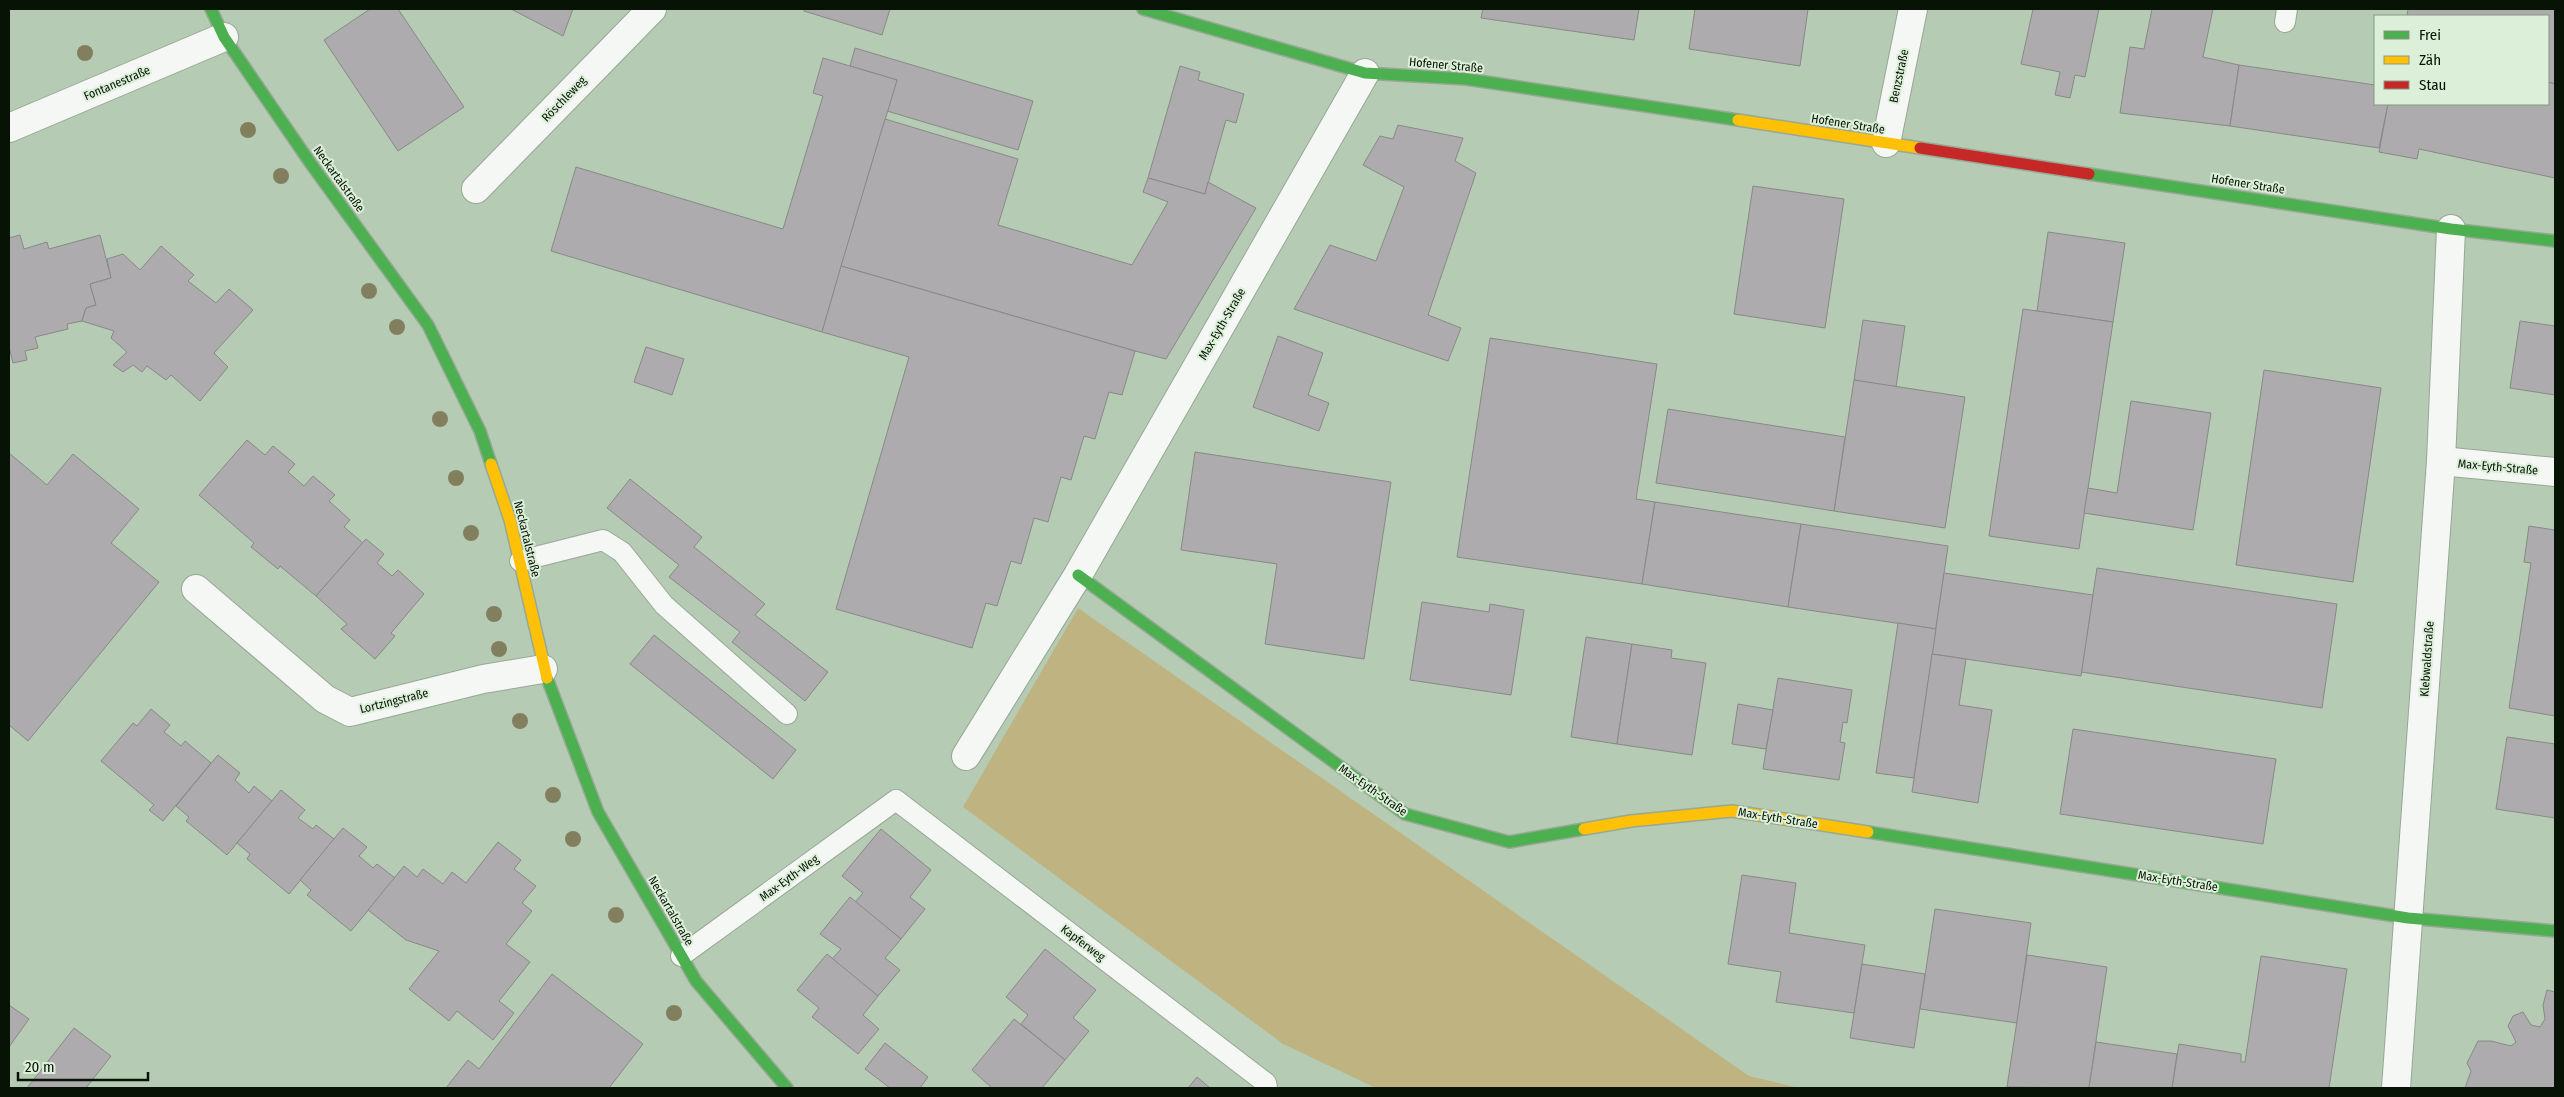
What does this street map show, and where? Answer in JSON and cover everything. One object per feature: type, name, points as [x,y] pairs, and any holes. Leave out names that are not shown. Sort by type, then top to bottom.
[{"type":"street","name":"Neckartalstraße","points":[[211,9],[224,37],[311,164],[428,325],[480,431],[510,520],[544,669],[598,812],[696,980],[787,1088]]},
{"type":"street","name":"Röschleweg","points":[[476,189],[652,9]]},
{"type":"street","name":"Hofener Straße","points":[[1143,9],[1365,73],[1466,79],[2451,229],[2555,241]]},
{"type":"street","name":"Benzstraße","points":[[1886,143],[1913,9]]},
{"type":"street","name":"Fontanestraße","points":[[9,128],[224,37]]},
{"type":"street","name":"Max-Eyth-Straße","points":[[966,756],[1078,575],[1365,73]]},
{"type":"street","name":"Klebwaldstraße","points":[[2396,1088],[2441,462],[2451,229]]},
{"type":"street","name":"Max-Eyth-Straße","points":[[2441,462],[2555,472]]},
{"type":"street","name":"Max-Eyth-Straße","points":[[1078,575],[1404,814],[1509,842],[1631,821],[1732,810],[2408,918],[2555,931]]},
{"type":"street","name":"Lortzingstraße","points":[[196,589],[325,699],[350,712],[483,678],[544,669]]},
{"type":"lane","points":[[520,561],[603,540],[622,552],[664,605],[787,714]]},
{"type":"lane","name":"Max-Eyth-Weg","points":[[682,956],[896,800]]},
{"type":"lane","name":"Kapferweg","points":[[896,800],[1266,1084],[1267,1088]]},
{"type":"shaded area","points":[[1078,608],[1749,1076],[1799,1088],[1376,1088],[1283,1044],[963,807]]},
{"type":"building","points":[[370,9],[398,9],[464,107],[398,151],[324,40]]},
{"type":"building","points":[[511,9],[573,9],[563,36]]},
{"type":"building","points":[[804,9],[890,9],[882,35],[804,11]]},
{"type":"building","points":[[1483,9],[1639,9],[1634,40],[1481,18]]},
{"type":"building","points":[[1695,9],[1808,9],[1800,66],[1689,49]]},
{"type":"building","points":[[2033,9],[2099,9],[2085,77],[2075,75],[2070,98],[2055,95],[2060,72],[2021,64]]},
{"type":"building","points":[[2152,9],[2213,9],[2203,57],[2239,65],[2230,126],[2120,113],[2130,47],[2144,49]]},
{"type":"building","points":[[2408,9],[2555,9],[2555,84],[2549,82],[2549,15],[2407,15]]},
{"type":"building","points":[[855,48],[1033,101],[1018,150],[887,111],[897,80],[850,66]]},
{"type":"building","points":[[823,58],[897,80],[822,332],[551,251],[576,167],[783,229],[823,96],[813,93]]},
{"type":"building","points":[[2239,65],[2374,85],[2374,105],[2388,105],[2379,148],[2230,126]]},
{"type":"building","points":[[1180,66],[1200,72],[1198,80],[1244,94],[1236,123],[1226,120],[1205,194],[1148,178]]},
{"type":"building","points":[[2549,82],[2555,84],[2555,178],[2419,149],[2417,159],[2379,152],[2388,105],[2549,105]]},
{"type":"building","points":[[885,119],[1018,159],[998,225],[1132,265],[1168,202],[1143,192],[1148,178],[1205,194],[1208,182],[1256,208],[1166,359],[841,266]]},
{"type":"building","points":[[1398,125],[1463,138],[1455,161],[1476,173],[1428,315],[1461,328],[1448,361],[1294,309],[1330,245],[1376,261],[1404,187],[1363,165],[1380,136],[1393,139]]},
{"type":"building","points":[[1753,186],[1844,199],[1825,328],[1734,314]]},
{"type":"building","points":[[2048,232],[2125,243],[2113,322],[2037,311]]},
{"type":"building","points":[[20,235],[24,249],[47,242],[49,249],[100,235],[111,278],[90,284],[96,305],[86,308],[82,321],[67,324],[68,329],[35,337],[38,348],[25,351],[27,360],[13,363],[9,347],[9,238]]},
{"type":"building","points":[[161,246],[194,275],[188,281],[216,303],[229,289],[253,310],[214,353],[228,367],[200,401],[171,375],[166,380],[147,366],[142,372],[133,365],[123,372],[113,365],[127,352],[111,338],[114,331],[82,321],[86,308],[96,305],[90,284],[111,278],[107,259],[123,254],[140,270]]},
{"type":"building","points":[[841,266],[1135,351],[1122,395],[1109,392],[1095,439],[1084,436],[1071,480],[1061,477],[1048,522],[1034,518],[1021,564],[1011,561],[997,606],[986,603],[972,648],[836,609],[909,357],[822,332]]},
{"type":"building","points":[[2023,309],[2113,322],[2079,549],[1989,536]]},
{"type":"building","points":[[1863,320],[1905,326],[1896,387],[1854,380]]},
{"type":"building","points":[[2520,321],[2555,326],[2555,395],[2510,388]]},
{"type":"building","points":[[1278,336],[1323,353],[1308,395],[1329,403],[1319,431],[1253,407]]},
{"type":"building","points":[[1490,338],[1657,364],[1636,499],[1655,502],[1642,584],[1457,557]]},
{"type":"building","points":[[646,347],[684,359],[672,395],[634,382]]},
{"type":"building","points":[[2264,370],[2381,388],[2353,582],[2236,565]]},
{"type":"building","points":[[1854,380],[1965,397],[1945,528],[1834,511]]},
{"type":"building","points":[[2131,401],[2211,413],[2193,530],[2084,513],[2088,488],[2117,493]]},
{"type":"building","points":[[1668,409],[1845,437],[1834,511],[1656,483]]},
{"type":"building","points":[[247,440],[265,455],[273,446],[295,464],[288,472],[304,486],[313,476],[335,495],[329,501],[350,520],[344,527],[363,543],[316,596],[280,566],[278,569],[251,547],[254,543],[199,495]]},
{"type":"building","points":[[1195,452],[1391,482],[1364,659],[1265,644],[1277,564],[1181,550]]},
{"type":"building","points":[[9,453],[47,485],[73,454],[139,509],[111,543],[159,582],[28,741],[9,725]]},
{"type":"building","points":[[630,479],[702,537],[694,547],[765,604],[755,615],[828,672],[805,701],[732,642],[740,632],[669,577],[679,565],[607,508]]},
{"type":"building","points":[[1655,502],[1801,524],[1788,607],[1642,584]]},
{"type":"building","points":[[1801,524],[1948,546],[1936,629],[1788,607]]},
{"type":"building","points":[[2529,526],[2555,530],[2555,716],[2509,708],[2531,563],[2524,562]]},
{"type":"building","points":[[366,539],[384,554],[377,563],[392,576],[398,570],[424,594],[391,633],[395,636],[375,659],[341,629],[347,624],[316,596]]},
{"type":"building","points":[[2097,568],[2337,604],[2322,708],[2081,672]]},
{"type":"building","points":[[1944,573],[2093,595],[2081,676],[1932,654]]},
{"type":"building","points":[[1422,602],[1489,612],[1490,604],[1524,610],[1511,695],[1410,680]]},
{"type":"building","points":[[1898,623],[1936,629],[1914,778],[1876,773]]},
{"type":"building","points":[[654,635],[796,750],[773,779],[630,664]]},
{"type":"building","points":[[1586,637],[1632,644],[1617,744],[1571,737]]},
{"type":"building","points":[[1632,644],[1672,650],[1671,658],[1706,663],[1692,755],[1617,744]]},
{"type":"building","points":[[1932,654],[1966,659],[1959,705],[1992,710],[1978,803],[1912,792]]},
{"type":"building","points":[[1778,678],[1852,690],[1847,723],[1843,722],[1840,742],[1845,743],[1839,780],[1763,769]]},
{"type":"building","points":[[1738,704],[1773,710],[1766,749],[1732,744]]},
{"type":"building","points":[[151,709],[170,725],[164,732],[181,746],[185,741],[211,763],[163,821],[149,810],[154,805],[101,761],[133,723],[137,726]]},
{"type":"building","points":[[2073,729],[2276,759],[2263,844],[2060,814]]},
{"type":"building","points":[[2507,737],[2555,744],[2555,818],[2496,809]]},
{"type":"building","points":[[218,755],[240,773],[235,780],[249,793],[254,786],[272,801],[227,855],[186,821],[189,817],[176,806]]},
{"type":"building","points":[[281,790],[305,810],[298,818],[313,829],[316,825],[334,839],[289,894],[247,859],[250,854],[237,843]]},
{"type":"building","points":[[343,828],[367,847],[359,856],[373,868],[377,864],[395,878],[351,931],[307,895],[311,890],[300,880]]},
{"type":"building","points":[[881,829],[931,870],[910,897],[925,909],[901,939],[855,902],[863,893],[842,876]]},
{"type":"building","points":[[498,842],[521,860],[514,869],[536,886],[522,903],[532,911],[506,944],[530,962],[499,1001],[514,1013],[493,1040],[457,1011],[449,1021],[409,989],[439,951],[406,940],[368,910],[404,866],[417,877],[423,869],[443,884],[452,872],[466,883]]},
{"type":"building","points":[[1742,875],[1796,883],[1789,933],[1865,945],[1854,1013],[1776,1002],[1781,972],[1728,964]]},
{"type":"building","points":[[850,897],[901,939],[885,958],[900,970],[878,996],[832,959],[841,949],[820,934]]},
{"type":"building","points":[[1935,909],[2031,923],[2017,1023],[1920,1009]]},
{"type":"building","points":[[1045,949],[1096,990],[1073,1018],[1089,1031],[1065,1060],[1021,1024],[1028,1015],[1006,997]]},
{"type":"building","points":[[827,954],[878,996],[863,1015],[879,1029],[858,1054],[812,1017],[819,1008],[797,990]]},
{"type":"building","points":[[2027,955],[2107,967],[2089,1088],[2007,1087]]},
{"type":"building","points":[[2261,956],[2347,969],[2329,1088],[2172,1088],[2179,1044],[2241,1054],[2241,1062],[2245,1062]]},
{"type":"building","points":[[1862,964],[1925,974],[1914,1048],[1850,1038]]},
{"type":"building","points":[[552,974],[643,1044],[609,1088],[446,1088],[468,1060],[479,1069]]},
{"type":"building","points":[[2547,990],[2555,992],[2555,1088],[2465,1088],[2471,1071],[2467,1063],[2478,1041],[2491,1041],[2511,1046],[2516,1042],[2508,1026],[2513,1016],[2523,1012],[2531,1025],[2540,1027],[2545,1019],[2543,1005]]},
{"type":"building","points":[[9,1005],[29,1019],[9,1047]]},
{"type":"building","points":[[1014,1019],[1065,1060],[1042,1088],[992,1088],[972,1070]]},
{"type":"building","points":[[74,1028],[111,1056],[86,1088],[27,1088]]},
{"type":"building","points":[[2096,1042],[2177,1054],[2172,1088],[2089,1088]]},
{"type":"building","points":[[885,1043],[928,1077],[920,1088],[890,1088],[865,1069]]},
{"type":"building","points":[[1197,1077],[1210,1088],[1188,1088]]},
{"type":"traffic: fast","points":[[211,9],[224,37],[311,164],[428,325],[480,431],[491,464]]},
{"type":"traffic: fast","points":[[1143,9],[1365,73],[1466,79],[1738,120]]},
{"type":"traffic: fast","points":[[2089,174],[2451,229],[2555,241]]},
{"type":"traffic: fast","points":[[1078,575],[1405,814],[1509,842],[1584,829]]},
{"type":"traffic: fast","points":[[547,678],[598,812],[696,981],[787,1088]]},
{"type":"traffic: fast","points":[[1868,832],[2408,918],[2555,931]]},
{"type":"traffic: slow","points":[[1738,120],[1920,148]]},
{"type":"traffic: slow","points":[[491,464],[510,520],[547,678]]},
{"type":"traffic: slow","points":[[1584,829],[1631,821],[1732,811],[1868,832]]},
{"type":"traffic: jam","points":[[1920,148],[2089,174]]}]
